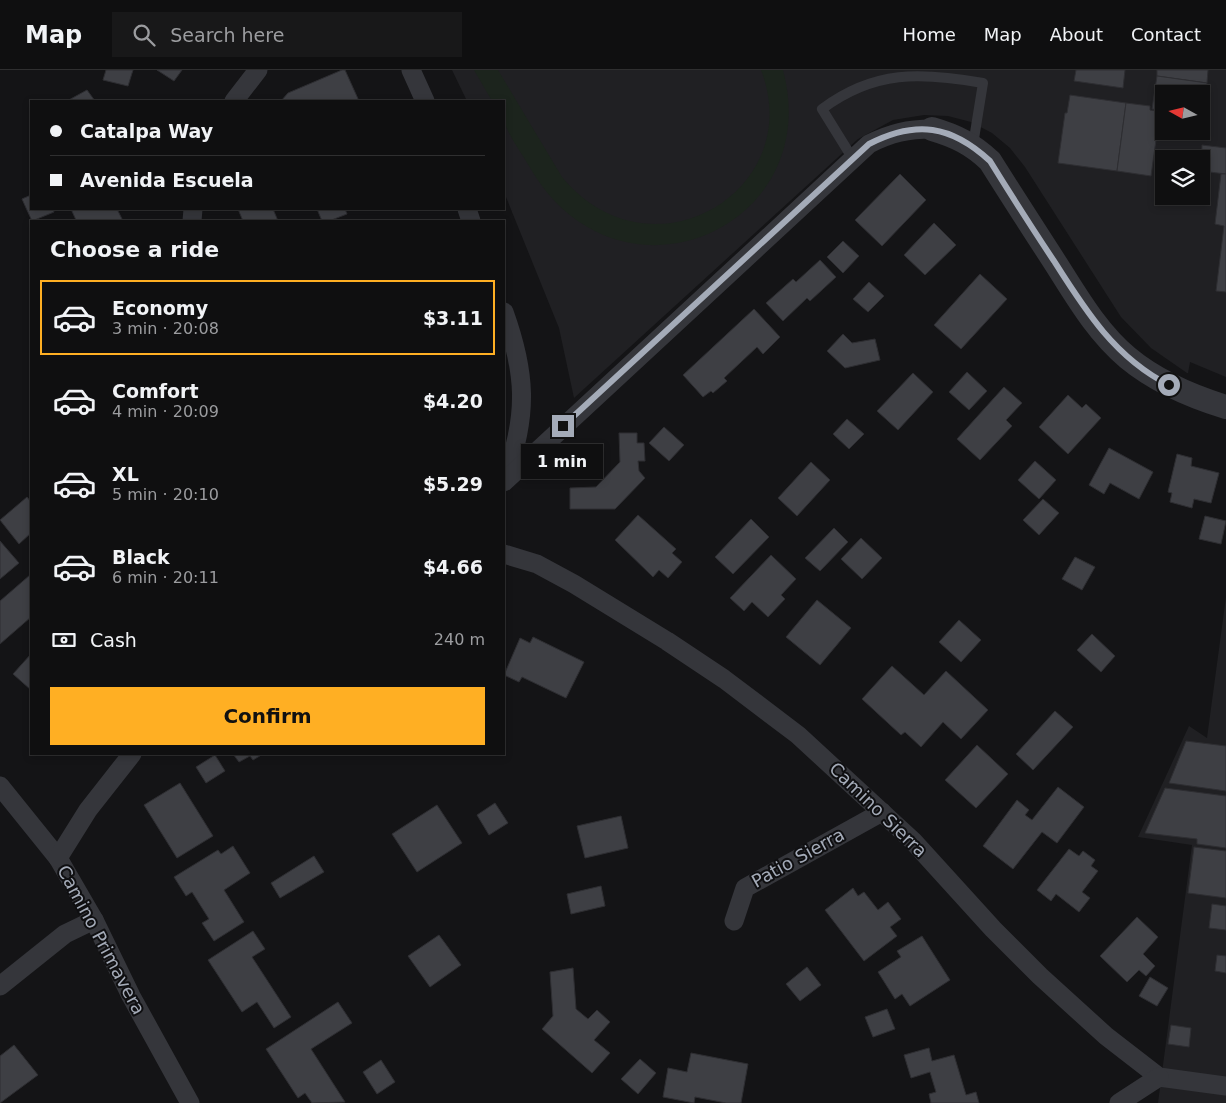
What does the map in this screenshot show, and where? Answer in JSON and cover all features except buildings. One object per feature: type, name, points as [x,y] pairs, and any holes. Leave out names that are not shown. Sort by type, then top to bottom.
[{"type":"street","points":[[235,100],[258,70]]},
{"type":"street","points":[[411,70],[425,100]]},
{"type":"street","points":[[505,480],[869,144],[890,134],[911,129],[932,129],[954,135],[973,145],[990,161],[1082,306],[1102,332],[1127,357],[1157,379],[1193,397],[1226,407]]},
{"type":"street","points":[[505,315],[516,344],[521,376],[522,411],[516,446],[505,478]]},
{"type":"street","name":"Camino Sierra","points":[[505,554],[537,564],[574,584],[720,676],[798,735],[913,841],[993,929],[1040,976],[1106,1036],[1159,1077]]},
{"type":"street","points":[[58,858],[88,810],[131,755]]},
{"type":"street","name":"Camino Primavera","points":[[0,786],[58,858],[94,920],[131,996],[190,1103]]},
{"type":"street","name":"Patio Sierra","points":[[734,921],[745,888],[882,812]]},
{"type":"street","points":[[0,986],[65,934],[94,920]]},
{"type":"street","points":[[1119,1103],[1159,1077],[1226,1086]]},
{"type":"lane","points":[[853,159],[822,108],[840,94],[874,80],[906,75],[937,75],[983,83],[973,145]]},
{"type":"shaded area","points":[[452,70],[1226,70],[1226,377],[1190,362],[1187,373],[1151,348],[1121,317],[1025,167],[1010,148],[992,133],[971,122],[948,116],[924,115],[893,120],[858,139],[574,398],[559,328],[505,194],[505,100],[467,100]]},
{"type":"shaded area","points":[[474,70],[498,70],[562,177],[598,208],[637,222],[676,222],[712,209],[742,185],[762,153],[770,114],[761,70],[783,70],[788,126],[774,174],[744,211],[705,235],[659,245],[611,238],[567,212],[529,166],[511,137],[505,125],[505,100],[491,100]]},
{"type":"shaded area","points":[[1226,597],[1226,1103],[1158,1103],[1192,845],[1138,837],[1189,726],[1207,738]]},
{"type":"route","points":[[563,426],[869,144],[890,134],[911,129],[932,129],[954,135],[973,145],[990,161],[1082,306],[1102,332],[1127,357],[1157,379],[1169,385]]}]
